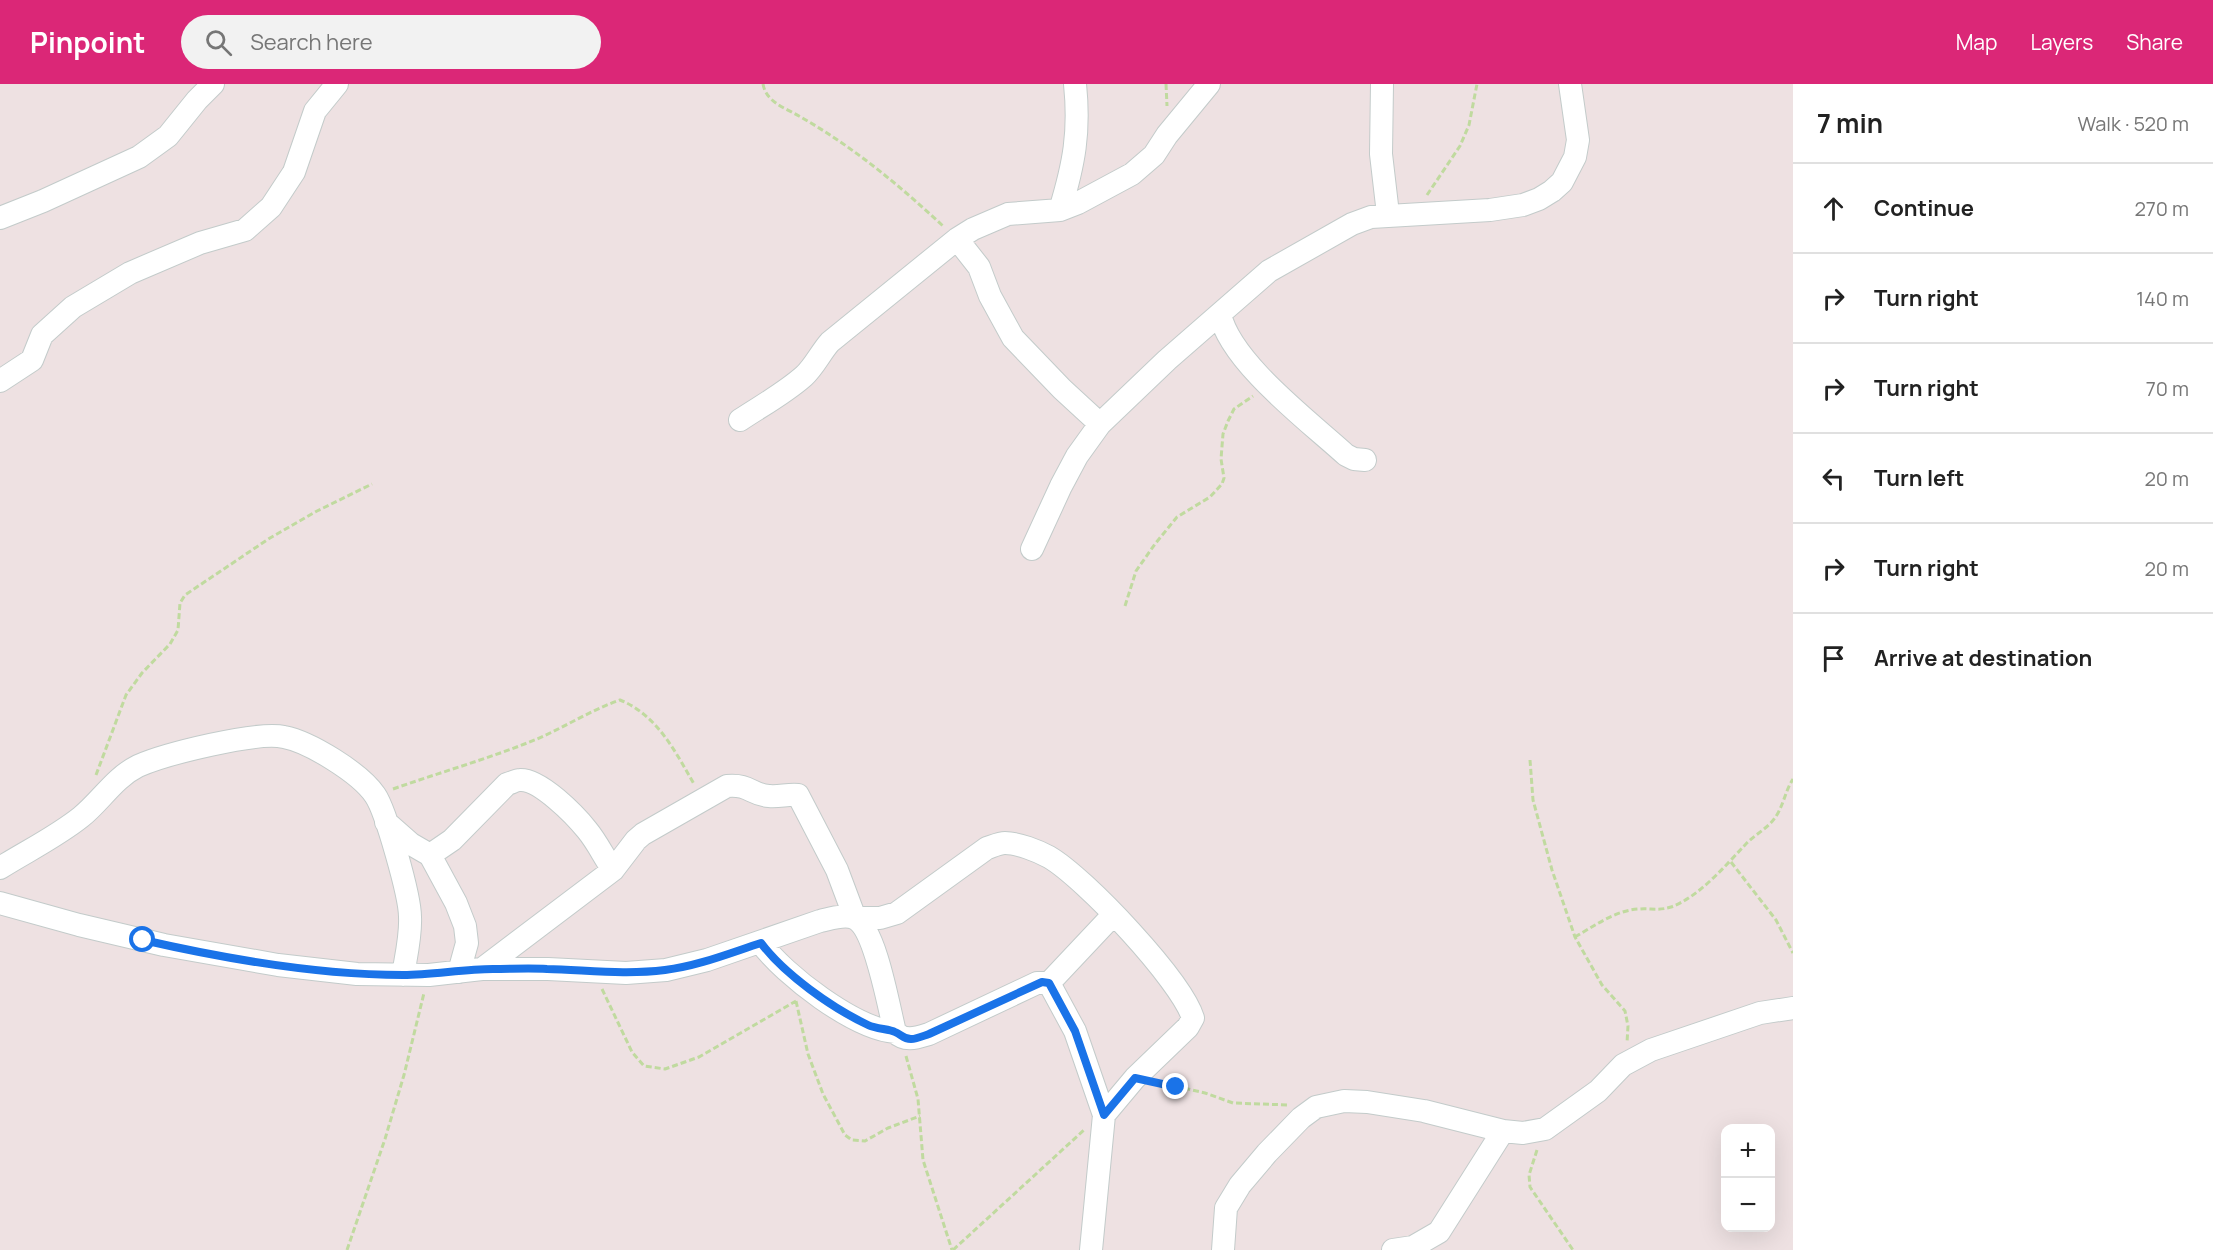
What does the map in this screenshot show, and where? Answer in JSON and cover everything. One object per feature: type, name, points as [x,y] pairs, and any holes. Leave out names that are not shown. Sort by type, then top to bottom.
[{"type":"street","points":[[0,218],[94,179],[139,157],[168,136],[213,84]]},
{"type":"street","points":[[0,381],[32,360],[42,335],[73,307],[130,273],[200,243],[245,230],[271,207],[294,172],[315,111],[337,84]]},
{"type":"street","points":[[1060,210],[1076,152],[1075,84]]},
{"type":"street","points":[[740,420],[806,374],[830,342],[957,239],[1008,214],[1060,210],[1132,174],[1154,155],[1167,135],[1209,84]]},
{"type":"street","points":[[1382,84],[1381,154],[1388,214]]},
{"type":"street","points":[[1032,549],[1072,466],[1100,424],[1167,360],[1269,270],[1352,224],[1371,217],[1388,214],[1490,210],[1523,205],[1552,191],[1562,182],[1575,157],[1578,140],[1569,84]]},
{"type":"street","points":[[957,239],[979,267],[990,296],[1013,338],[1062,389],[1100,424]]},
{"type":"street","points":[[1220,314],[1226,334],[1271,386],[1346,455],[1354,459],[1365,460]]},
{"type":"street","points":[[0,868],[45,842],[82,816],[116,780],[138,766],[223,742],[252,737],[283,736],[307,743],[349,770],[375,795],[386,821],[410,914],[410,933],[403,975]]},
{"type":"street","points":[[430,855],[452,840],[507,784],[519,780],[529,781],[542,788],[566,808],[587,830],[613,870]]},
{"type":"street","points":[[482,969],[613,870],[643,834],[727,786],[738,785],[765,796],[798,795],[837,870],[855,918],[863,926],[877,958],[898,1034]]},
{"type":"street","points":[[386,821],[411,844],[430,855],[456,903],[465,926],[467,943],[459,972]]},
{"type":"street","points":[[0,903],[164,945],[278,965],[357,974],[429,975],[482,969],[548,969],[626,973],[666,970],[707,960],[820,921],[838,917],[880,918],[897,913],[987,848],[1005,843],[1048,856],[1070,871],[1167,974],[1189,1007],[1193,1018],[1188,1027],[1135,1078],[1104,1115]]},
{"type":"street","points":[[761,943],[771,957],[786,971],[852,1017],[869,1026],[913,1039],[929,1034],[1037,983],[1049,983],[1113,915]]},
{"type":"street","points":[[1049,983],[1075,1031],[1104,1115],[1091,1250]]},
{"type":"street","points":[[1223,1250],[1226,1208],[1240,1185],[1301,1118],[1316,1107],[1344,1101],[1368,1102],[1424,1111],[1503,1131],[1523,1133],[1551,1124],[1598,1091],[1623,1065],[1651,1050],[1760,1013],[1793,1008]]},
{"type":"street","points":[[1393,1250],[1421,1244],[1439,1232],[1503,1131]]},
{"type":"path","points":[[763,84],[765,93],[772,101],[828,132],[873,165],[957,239]]},
{"type":"path","points":[[1418,214],[1429,190],[1460,146],[1469,125],[1476,84]]},
{"type":"path","points":[[1125,606],[1136,571],[1155,544],[1177,517],[1210,497],[1222,484],[1224,478],[1221,459],[1223,434],[1234,409],[1271,386]]},
{"type":"path","points":[[93,784],[126,695],[141,673],[170,644],[178,630],[180,603],[184,595],[270,538],[317,511],[372,484]]},
{"type":"path","points":[[375,795],[534,740],[620,700],[636,706],[655,722],[681,761],[702,799]]},
{"type":"path","points":[[1530,760],[1533,800],[1552,870],[1575,937],[1602,985],[1625,1011],[1628,1026],[1623,1065]]},
{"type":"path","points":[[1575,937],[1610,917],[1638,908],[1659,910],[1673,906],[1722,871],[1744,846],[1769,826],[1779,812],[1793,779]]},
{"type":"path","points":[[1731,862],[1776,920],[1793,953]]},
{"type":"path","points":[[786,971],[796,1001],[808,1054],[824,1094],[845,1135],[852,1140],[865,1141],[888,1128],[920,1116]]},
{"type":"path","points":[[592,972],[632,1052],[644,1066],[665,1069],[699,1057],[796,1001]]},
{"type":"path","points":[[347,1250],[385,1139],[429,975]]},
{"type":"path","points":[[898,1034],[918,1099],[922,1160],[953,1250],[1049,1163],[1074,1137],[1104,1115]]},
{"type":"path","points":[[1135,1078],[1205,1093],[1233,1103],[1316,1107]]},
{"type":"path","points":[[1551,1124],[1529,1175],[1530,1187],[1572,1250]]},
{"type":"route","points":[[143,940],[278,965],[357,974],[403,975],[429,975],[482,969],[548,969],[626,973],[666,970],[761,943],[771,957],[786,971],[852,1017],[869,1026],[913,1039],[929,1034],[1042,982],[1049,983],[1075,1031],[1104,1115],[1135,1078],[1176,1087]]}]
